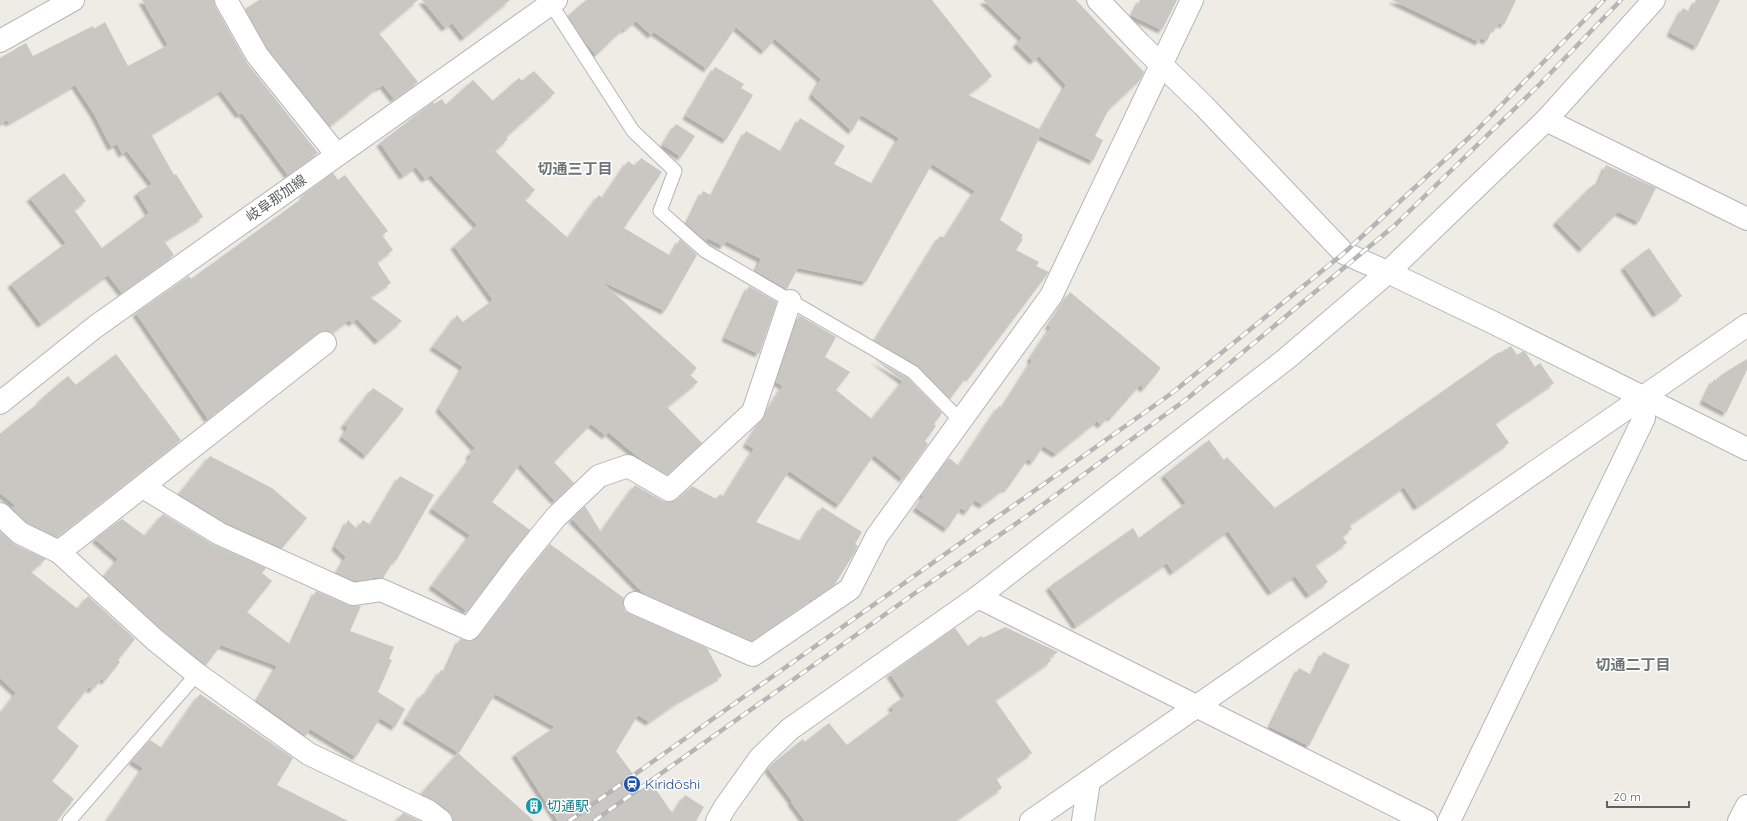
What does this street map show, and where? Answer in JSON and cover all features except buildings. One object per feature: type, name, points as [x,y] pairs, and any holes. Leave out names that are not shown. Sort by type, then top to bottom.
[{"type":"street","points":[[0,41],[73,0]]},
{"type":"street","points":[[226,0],[257,55],[337,155]]},
{"type":"street","points":[[1098,0],[1140,44],[1161,63],[1344,253],[1496,324],[1747,449]]},
{"type":"street","points":[[635,603],[753,655],[850,589],[877,536],[1051,296],[1192,0]]},
{"type":"street","points":[[717,821],[725,807],[760,758],[790,729],[978,597],[1286,359],[1387,273],[1546,120],[1654,0]]},
{"type":"street","name":"岐阜那加線","points":[[0,403],[95,327],[554,2]]},
{"type":"street","points":[[1546,120],[1747,219]]},
{"type":"street","points":[[143,487],[220,534],[353,594],[381,590],[469,629],[517,565],[556,517],[599,476],[628,466],[669,490],[753,412],[790,301]]},
{"type":"street","points":[[1031,821],[1747,325]]},
{"type":"street","points":[[59,552],[325,343]]},
{"type":"street","points":[[1449,821],[1644,418],[1641,397]]},
{"type":"street","points":[[0,514],[20,533],[59,552],[155,640],[196,674],[309,754],[428,811],[441,821]]},
{"type":"street","points":[[978,597],[1426,821]]},
{"type":"street","points":[[1083,821],[1089,781]]},
{"type":"street","points":[[1740,821],[1747,806]]},
{"type":"lane","points":[[554,2],[633,131],[675,171],[660,211],[705,251],[913,372],[961,420]]},
{"type":"lane","points":[[69,821],[196,674]]},
{"type":"railway","points":[[569,821],[1172,393],[1344,253],[1475,132],[1604,0]]},
{"type":"railway","points":[[594,821],[918,591],[1027,516],[1188,398],[1394,226],[1540,84],[1621,0]]},
{"type":"place","name":"Kiridōshi","points":[[632,784]]},
{"type":"place","name":"切通駅","points":[[534,806]]},
{"type":"district","name":"切通三丁目","points":[[575,168]]},
{"type":"district","name":"切通二丁目","points":[[1633,664]]}]
